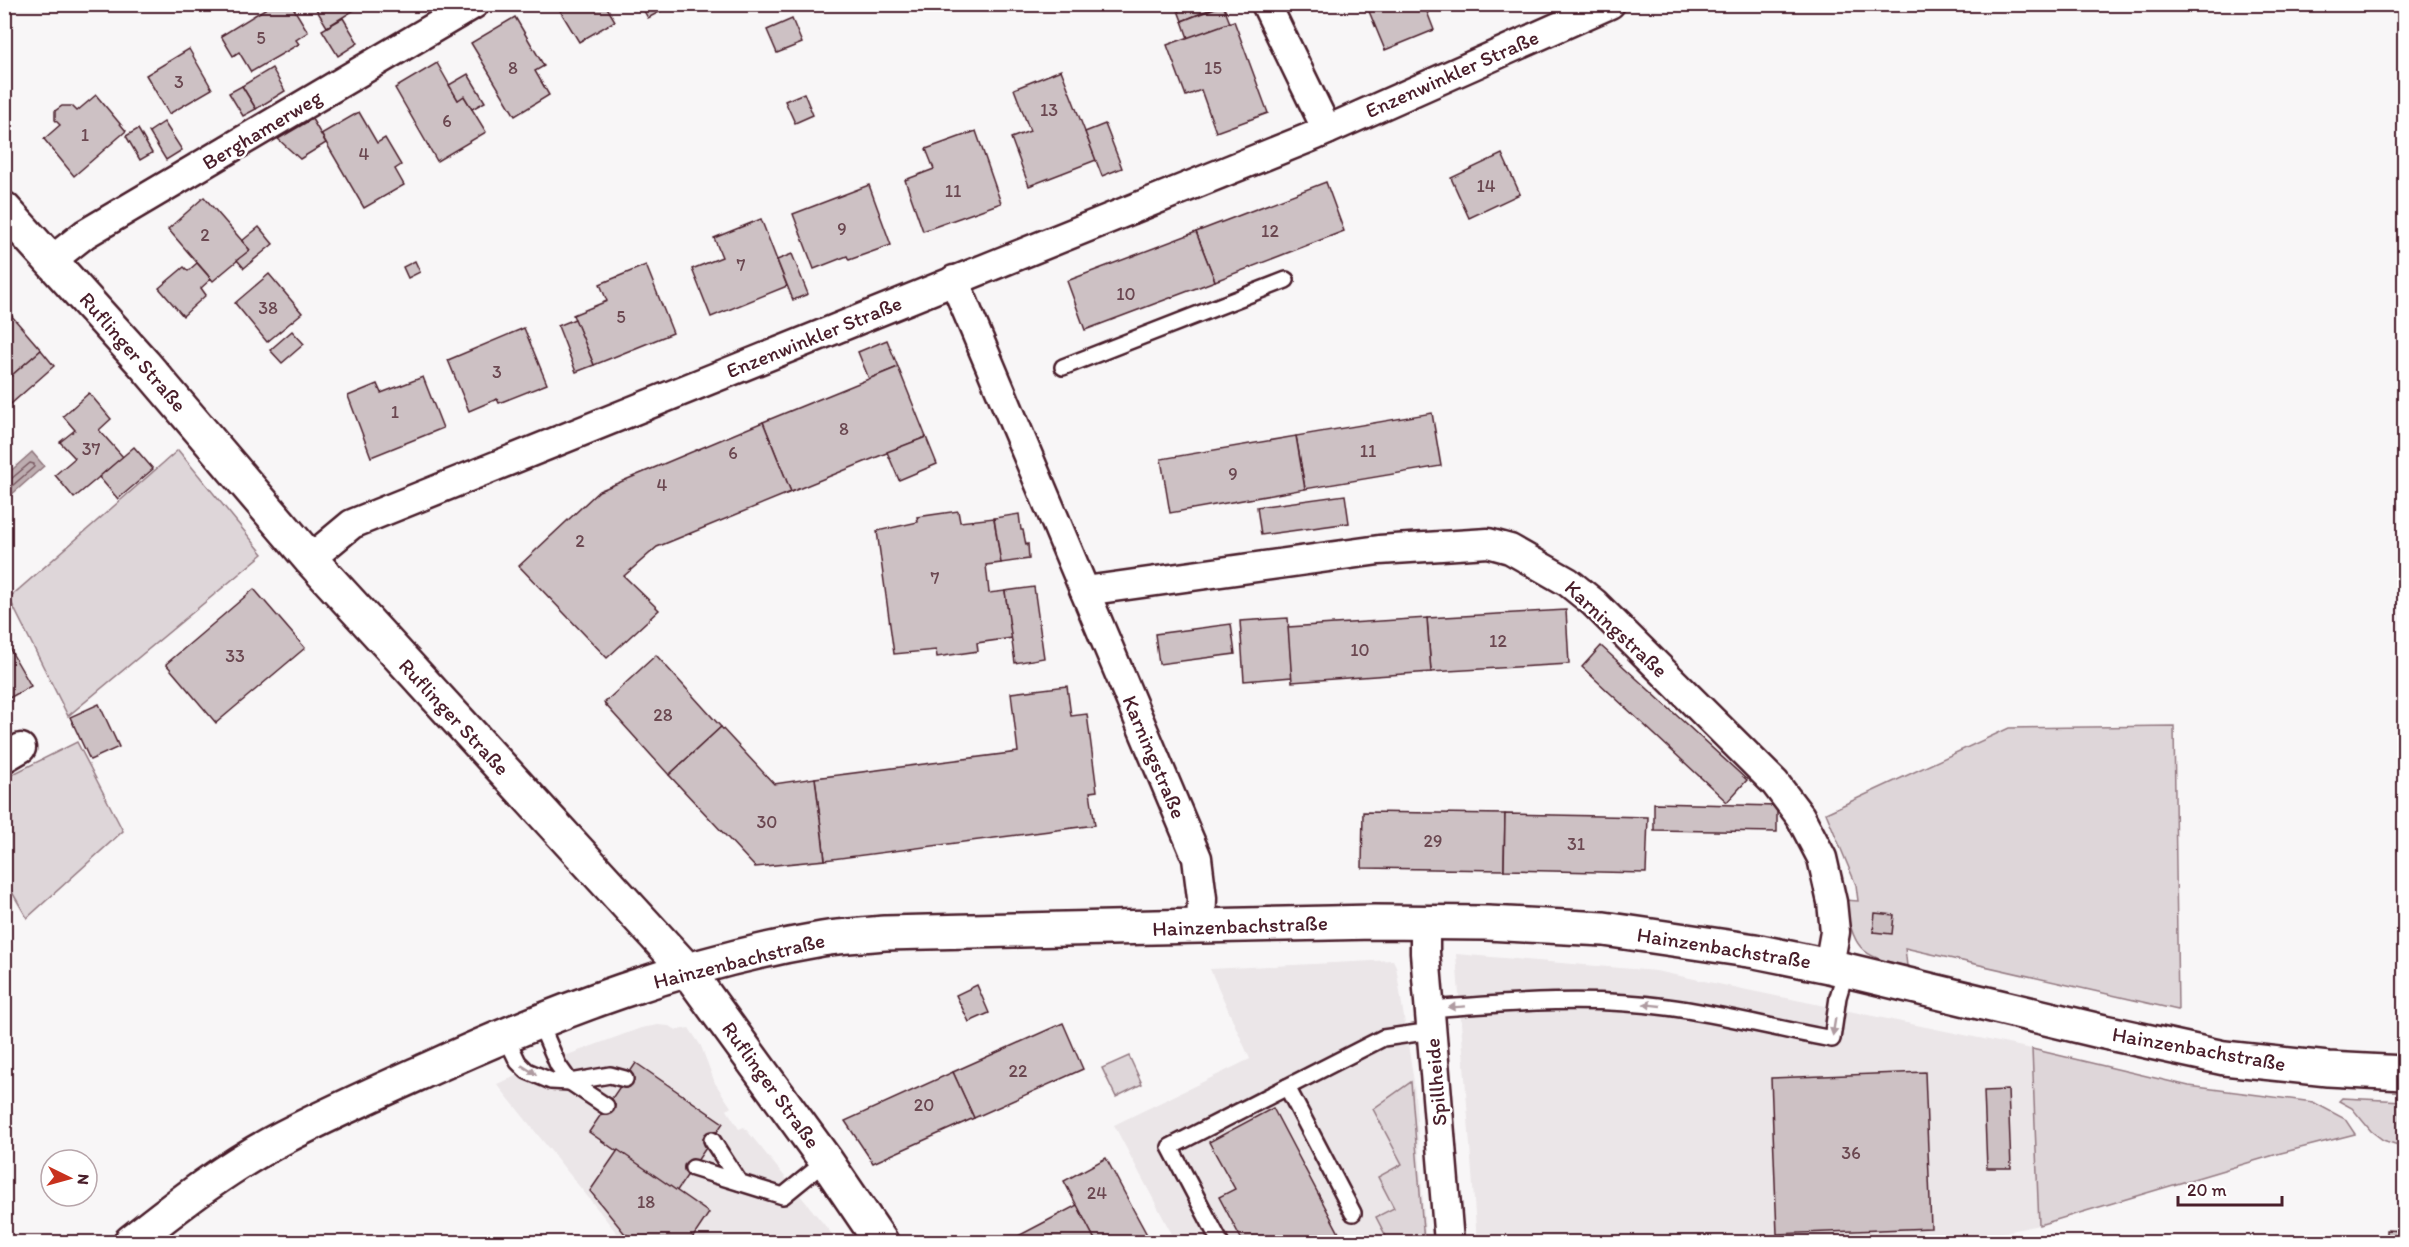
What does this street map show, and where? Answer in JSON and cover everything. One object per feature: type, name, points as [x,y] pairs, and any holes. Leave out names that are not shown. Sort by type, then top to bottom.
[{"type":"street","name":"Berghamerweg","points":[[52,260],[85,234],[474,4]]},
{"type":"street","points":[[1266,4],[1327,130]]},
{"type":"street","name":"Enzenwinkler Straße","points":[[310,559],[352,524],[1327,130],[1610,4]]},
{"type":"street","name":"Ruflinger Straße","points":[[4,209],[52,260],[310,559],[687,970],[826,1161],[881,1242]]},
{"type":"street","name":"Karningstraße","points":[[954,280],[1197,858],[1202,898],[1202,927]]},
{"type":"street","name":"Karningstraße","points":[[1085,591],[1379,550],[1488,543],[1510,549],[1568,582],[1594,603],[1775,783],[1800,816],[1822,858],[1832,902],[1837,968]]},
{"type":"street","name":"Hainzenbachstraße","points":[[131,1242],[201,1189],[282,1138],[539,1021],[610,994],[687,970],[770,949],[813,941],[885,933],[1425,922],[1605,929],[1755,951],[1837,968],[2224,1058],[2328,1069],[2404,1073]]},
{"type":"street","name":"Spillheide","points":[[1425,922],[1425,953],[1449,1242]]},
{"type":"lane","points":[[1063,367],[1286,280]]},
{"type":"lane","points":[[1220,1242],[1170,1147],[1383,1038],[1431,1020],[1582,1001],[1636,1004],[1708,1014],[1832,1039],[1838,997],[1837,968]]},
{"type":"lane","points":[[539,1021],[558,1065],[570,1082],[606,1106]]},
{"type":"lane","points":[[505,1035],[518,1062],[527,1071],[551,1081],[570,1082],[610,1075],[625,1079]]},
{"type":"lane","points":[[1287,1087],[1353,1213]]},
{"type":"lane","points":[[712,1140],[739,1182]]},
{"type":"lane","points":[[693,1168],[783,1196],[826,1161]]},
{"type":"shaded area","points":[[178,450],[263,554],[68,716],[9,598]]},
{"type":"shaded area","points":[[2174,726],[2178,1010],[1905,948],[1907,966],[1878,958],[1861,947],[1851,929],[1844,900],[1858,901],[1856,885],[1826,813],[2009,728]]},
{"type":"shaded area","points":[[77,742],[123,831],[27,918],[5,880],[5,778]]},
{"type":"shaded area","points":[[1456,954],[1656,971],[2032,1049],[2039,1225],[1959,1242],[1477,1242]]},
{"type":"shaded area","points":[[1393,960],[1396,966],[1414,1082],[1426,1242],[1176,1242],[1114,1125],[1250,1059],[1210,969]]},
{"type":"shaded area","points":[[669,1026],[677,1030],[689,1028],[701,1046],[715,1083],[731,1107],[727,1110],[739,1129],[744,1127],[836,1239],[827,1242],[624,1242],[497,1084],[641,1028]]},
{"type":"shaded area","points":[[2032,1049],[2189,1086],[2313,1102],[2345,1119],[2355,1134],[2281,1153],[2039,1225]]},
{"type":"shaded area","points":[[1129,1056],[1142,1084],[1116,1097],[1102,1068]]},
{"type":"shaded area","points":[[1411,1082],[1424,1242],[1389,1242],[1376,1217],[1394,1208],[1378,1177],[1402,1164],[1373,1109]]},
{"type":"shaded area","points":[[2342,1098],[2404,1101],[2404,1147],[2383,1140],[2371,1131],[2352,1108],[2339,1101]]},
{"type":"water","points":[[32,452],[44,466],[10,496],[5,489],[5,476]]},
{"type":"building","points":[[273,4],[291,4],[308,32],[296,40],[299,44],[251,72],[239,52],[233,56],[221,36]]},
{"type":"building","points":[[313,4],[364,4],[327,27]]},
{"type":"building","points":[[556,4],[605,4],[615,21],[579,42]]},
{"type":"building","points":[[640,4],[662,4],[665,9],[648,18]]},
{"type":"building","points":[[1176,4],[1223,4],[1182,21],[1176,5]]},
{"type":"building","points":[[1366,4],[1424,4],[1434,30],[1385,50]]},
{"type":"building","points":[[1223,5],[1230,23],[1188,38],[1182,21]]},
{"type":"building","points":[[515,17],[544,66],[535,71],[549,95],[515,116],[471,43]]},
{"type":"building","points":[[343,18],[358,43],[338,56],[322,30]]},
{"type":"building","points":[[792,19],[802,43],[777,53],[767,30]]},
{"type":"building","points":[[1234,21],[1268,113],[1216,132],[1201,90],[1186,96],[1167,45]]},
{"type":"building","points":[[189,49],[212,89],[169,114],[146,75]]},
{"type":"building","points":[[437,63],[458,100],[464,96],[486,132],[437,161],[395,88]]},
{"type":"building","points":[[272,68],[285,91],[256,109],[242,86]]},
{"type":"building","points":[[1061,70],[1096,160],[1029,186],[1011,138],[1030,131],[1014,89]]},
{"type":"building","points":[[468,74],[485,102],[472,109],[464,96],[458,100],[449,85]]},
{"type":"building","points":[[242,86],[256,109],[243,116],[229,93]]},
{"type":"building","points":[[804,93],[813,115],[795,123],[785,101]]},
{"type":"building","points":[[96,95],[126,131],[74,176],[44,139],[60,125],[55,120],[55,111],[62,106],[72,106],[77,111]]},
{"type":"building","points":[[359,112],[377,143],[385,138],[401,165],[395,169],[404,185],[364,208],[321,134]]},
{"type":"building","points":[[312,119],[326,143],[300,159],[278,139]]},
{"type":"building","points":[[164,122],[182,150],[166,160],[149,132]]},
{"type":"building","points":[[1105,124],[1122,168],[1102,176],[1085,132]]},
{"type":"building","points":[[138,129],[152,153],[140,160],[126,136]]},
{"type":"building","points":[[976,131],[1001,203],[923,231],[905,180],[934,169],[926,149]]},
{"type":"building","points":[[1502,154],[1520,194],[1469,218],[1451,178]]},
{"type":"building","points":[[1326,182],[1344,231],[1215,281],[1196,232]]},
{"type":"building","points":[[869,185],[891,245],[849,260],[847,256],[814,269],[793,214]]},
{"type":"building","points":[[204,197],[250,250],[213,281],[168,229]]},
{"type":"building","points":[[761,219],[787,286],[711,317],[692,269],[722,257],[714,238]]},
{"type":"building","points":[[259,227],[273,244],[244,268],[237,260],[250,250],[242,241]]},
{"type":"building","points":[[1196,232],[1215,281],[1085,330],[1067,281]]},
{"type":"building","points":[[792,254],[808,294],[793,300],[777,260]]},
{"type":"building","points":[[415,261],[420,272],[408,278],[403,267]]},
{"type":"building","points":[[197,263],[211,279],[201,288],[206,295],[183,316],[159,288],[184,267],[188,271]]},
{"type":"building","points":[[646,265],[673,333],[594,365],[573,315],[607,301],[600,284]]},
{"type":"building","points":[[269,274],[302,313],[267,342],[235,303]]},
{"type":"building","points":[[4,307],[41,350],[4,382]]},
{"type":"building","points":[[575,319],[594,365],[576,372],[558,326]]},
{"type":"building","points":[[524,328],[547,384],[499,403],[497,399],[469,411],[448,360]]},
{"type":"building","points":[[292,331],[304,344],[282,363],[270,350]]},
{"type":"building","points":[[887,340],[898,367],[869,379],[858,352]]},
{"type":"building","points":[[41,350],[54,366],[4,410],[4,382]]},
{"type":"building","points":[[898,367],[926,437],[791,492],[763,422]]},
{"type":"building","points":[[423,377],[443,428],[371,457],[348,396],[377,384],[381,393]]},
{"type":"building","points":[[89,393],[111,419],[99,430],[123,457],[74,498],[55,475],[75,458],[60,442],[75,430],[63,416]]},
{"type":"building","points":[[1432,413],[1441,466],[1305,489],[1296,436]]},
{"type":"building","points":[[763,422],[791,492],[657,547],[624,576],[659,610],[607,658],[519,566],[599,491]]},
{"type":"building","points":[[1296,436],[1305,489],[1170,513],[1161,459]]},
{"type":"building","points":[[926,437],[937,464],[899,480],[887,452]]},
{"type":"building","points":[[134,447],[153,469],[118,499],[99,477]]},
{"type":"building","points":[[1345,495],[1349,523],[1261,535],[1257,507]]},
{"type":"building","points":[[958,511],[960,522],[994,518],[1001,563],[986,565],[989,593],[1005,591],[1012,638],[977,643],[978,651],[937,657],[936,650],[894,654],[877,531],[918,522],[917,517]]},
{"type":"building","points":[[1019,514],[1021,530],[1023,530],[1026,545],[1028,544],[1029,559],[1001,563],[994,518]]},
{"type":"building","points":[[1034,587],[1044,658],[1015,663],[1005,591]]},
{"type":"building","points":[[254,589],[305,648],[216,723],[166,664]]},
{"type":"building","points":[[1566,610],[1569,664],[1431,672],[1427,618]]},
{"type":"building","points":[[1288,618],[1292,677],[1244,681],[1240,621]]},
{"type":"building","points":[[1427,618],[1431,672],[1292,682],[1288,627]]},
{"type":"building","points":[[1231,624],[1235,654],[1159,664],[1155,634]]},
{"type":"building","points":[[4,639],[31,686],[4,701]]},
{"type":"building","points":[[1601,646],[1747,780],[1727,802],[1582,667]]},
{"type":"building","points":[[656,655],[721,727],[669,775],[604,703]]},
{"type":"building","points":[[1067,686],[1071,716],[1087,714],[1097,791],[1090,792],[1095,825],[825,860],[815,778],[1018,752],[1011,693]]},
{"type":"building","points":[[99,704],[119,747],[90,760],[70,717]]},
{"type":"building","points":[[721,727],[774,784],[815,778],[825,860],[755,867],[669,775]]},
{"type":"building","points":[[1654,803],[1777,806],[1777,832],[1654,830]]},
{"type":"building","points":[[1363,812],[1505,814],[1504,870],[1362,868]]},
{"type":"building","points":[[1505,814],[1648,817],[1646,873],[1504,870]]},
{"type":"building","points":[[1875,913],[1894,915],[1892,934],[1873,932]]},
{"type":"building","points":[[977,985],[989,1013],[969,1022],[956,995]]},
{"type":"building","points":[[1063,1023],[1083,1069],[974,1118],[953,1072]]},
{"type":"building","points":[[636,1063],[723,1123],[676,1192],[589,1132]]},
{"type":"building","points":[[953,1072],[974,1118],[873,1163],[845,1121]]},
{"type":"building","points":[[1925,1072],[1931,1228],[1777,1234],[1771,1078]]},
{"type":"building","points":[[2008,1090],[2011,1168],[1987,1168],[1984,1091]]},
{"type":"building","points":[[1273,1108],[1342,1239],[1335,1242],[1243,1242],[1219,1197],[1235,1189],[1209,1142]]},
{"type":"building","points":[[618,1150],[709,1213],[691,1240],[694,1242],[638,1242],[625,1234],[590,1191]]},
{"type":"building","points":[[1106,1158],[1151,1242],[1096,1242],[1064,1181]]},
{"type":"building","points":[[1077,1205],[1096,1242],[1007,1242],[1045,1222]]},
{"type":"building","points":[[2386,1230],[2404,1231],[2404,1242],[2386,1242]]},
{"type":"building","points":[[1371,1236],[1375,1242],[1358,1242]]}]
